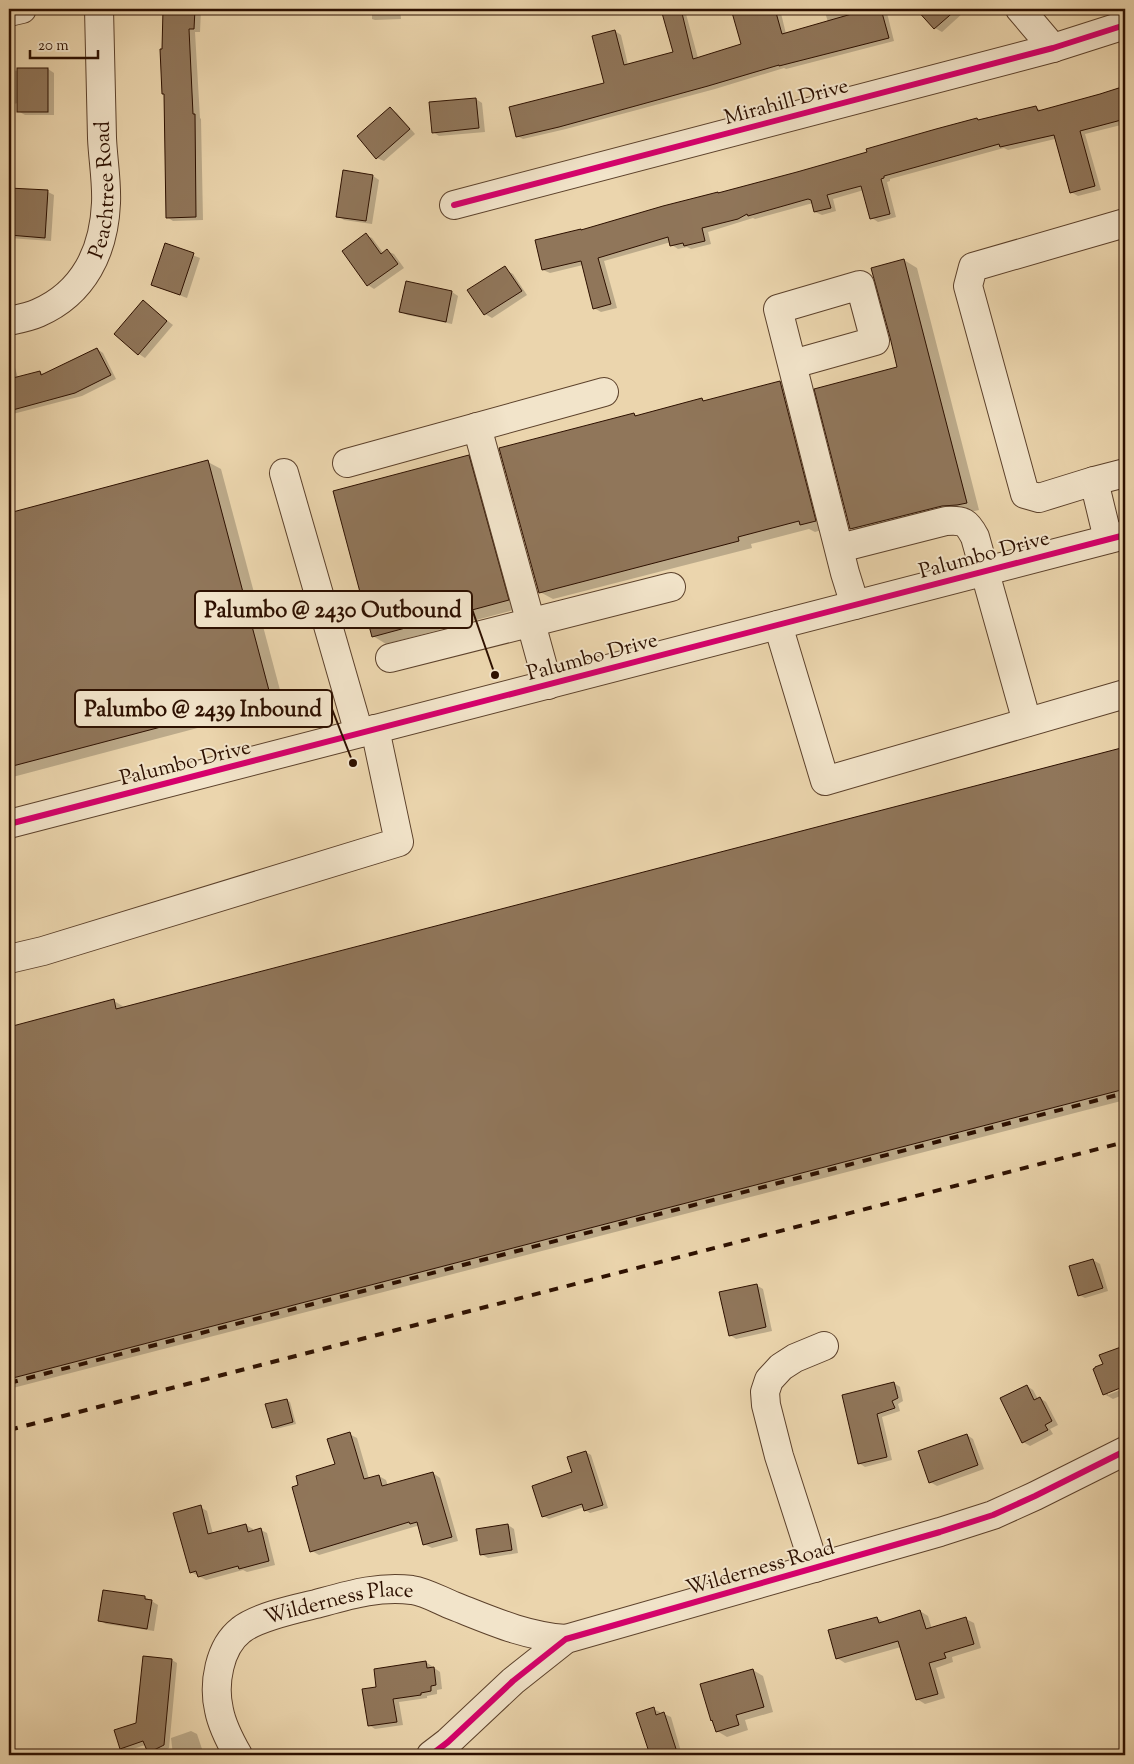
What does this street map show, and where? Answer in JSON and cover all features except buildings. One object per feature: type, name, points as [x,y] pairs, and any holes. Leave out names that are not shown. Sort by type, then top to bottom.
[{"type":"street","points":[[9,12],[22,9]]},
{"type":"street","name":"Peachtree Road","points":[[9,321],[37,314],[57,303],[86,275],[98,252],[104,227],[106,202],[102,140],[99,9]]},
{"type":"street","points":[[1020,9],[1053,48]]},
{"type":"street","name":"Mirahill Drive","points":[[454,205],[1053,48],[1125,25]]},
{"type":"street","points":[[1125,223],[973,267],[968,286],[1025,494],[1039,498],[1125,473]]},
{"type":"street","points":[[793,364],[845,573],[855,604]]},
{"type":"street","points":[[347,463],[604,392]]},
{"type":"street","points":[[478,427],[548,684]]},
{"type":"street","points":[[9,959],[43,951],[400,842],[367,731],[284,473]]},
{"type":"street","points":[[1094,481],[1117,537]]},
{"type":"street","points":[[840,548],[946,521],[960,520],[967,524],[976,538],[1027,722]]},
{"type":"street","name":"Palumbo Drive","points":[[9,824],[1117,537]]},
{"type":"street","points":[[390,658],[671,587]]},
{"type":"street","points":[[778,625],[825,781],[1125,694]]},
{"type":"street","points":[[815,1568],[779,1456],[766,1405],[765,1392],[769,1380],[781,1366],[824,1346]]},
{"type":"street","name":"Wilderness Road","points":[[431,1755],[448,1742],[513,1681],[566,1639],[940,1532],[993,1515],[1125,1451]]},
{"type":"street","name":"Wilderness Place","points":[[238,1755],[229,1741],[218,1710],[217,1686],[220,1664],[228,1642],[242,1629],[273,1616],[363,1591],[387,1589],[414,1590],[514,1630],[542,1637],[566,1639]]},
{"type":"railway","points":[[9,1383],[1125,1093]]},
{"type":"railway","points":[[9,1430],[1125,1142]]},
{"type":"cycle path","points":[[454,205],[1053,48],[1125,25]]},
{"type":"cycle path","points":[[9,824],[1125,535]]},
{"type":"cycle path","points":[[431,1755],[448,1742],[513,1681],[566,1639],[940,1532],[993,1515],[1125,1451]]},
{"type":"place","name":"Palumbo @ 2430 Outbound","points":[[495,675]]},
{"type":"place","name":"Palumbo @ 2439 Inbound","points":[[353,763]]}]
